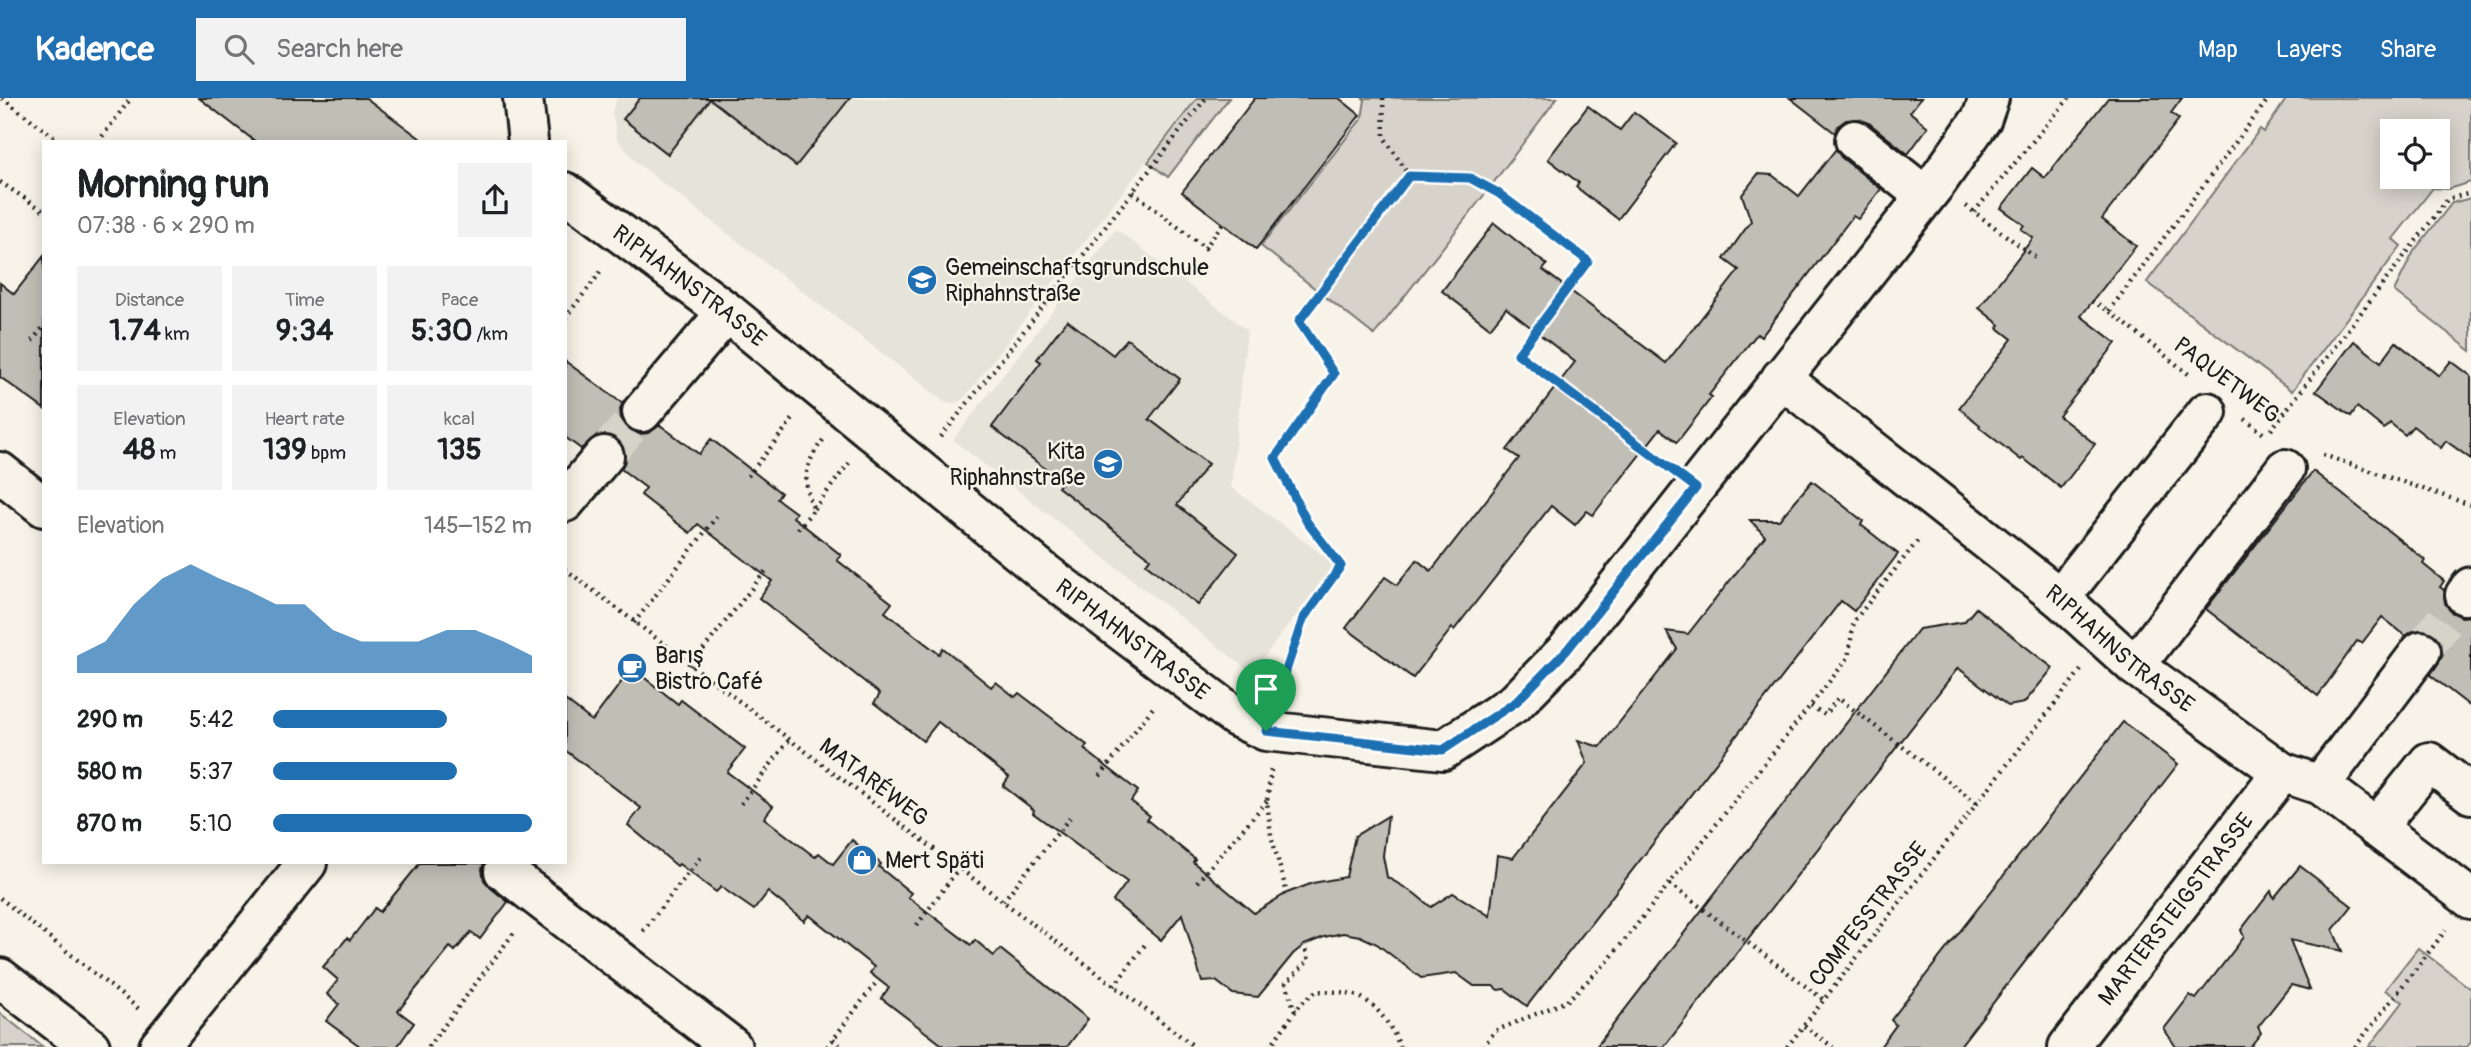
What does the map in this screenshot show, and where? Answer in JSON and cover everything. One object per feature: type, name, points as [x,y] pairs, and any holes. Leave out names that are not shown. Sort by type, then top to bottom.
[{"type":"street","points":[[523,98],[528,140]]},
{"type":"street","name":"RIPHAHNSTRASSE","points":[[567,193],[726,312],[1046,574],[1236,717],[1271,732],[1443,750],[1516,702],[1558,659],[1931,189],[1982,118],[1989,98]]},
{"type":"street","points":[[1855,140],[1931,189]]},
{"type":"street","points":[[642,412],[726,312]]},
{"type":"street","name":"RIPHAHNSTRASSE","points":[[1781,378],[2060,598],[2135,666],[2282,772],[2320,785],[2471,899]]},
{"type":"street","points":[[2060,598],[2215,403]]},
{"type":"street","points":[[2135,666],[2283,448]]},
{"type":"street","points":[[567,500],[604,456]]},
{"type":"street","points":[[0,472],[42,505]]},
{"type":"street","points":[[2320,785],[2421,651]]},
{"type":"street","points":[[2376,828],[2429,762],[2471,794]]},
{"type":"street","name":"MARTERSTEIGSTRASSE","points":[[2068,1047],[2282,772]]},
{"type":"street","points":[[163,1040],[306,864]]},
{"type":"street","points":[[505,871],[732,1047]]},
{"type":"street","points":[[0,978],[90,1047]]},
{"type":"path","points":[[2,98],[58,140]]},
{"type":"path","points":[[100,140],[131,98]]},
{"type":"path","points":[[918,467],[1206,98]]},
{"type":"path","points":[[1384,98],[1384,137],[1409,176]]},
{"type":"path","points":[[1974,212],[2069,98]]},
{"type":"path","points":[[2109,311],[2269,98]]},
{"type":"path","points":[[1409,176],[1470,178],[1498,193],[1588,261],[1518,354],[1696,488]]},
{"type":"path","points":[[1287,893],[1271,835],[1267,801],[1271,732],[1303,619],[1341,566],[1307,522],[1275,458],[1334,374],[1299,321],[1409,176]]},
{"type":"path","points":[[0,182],[42,210]]},
{"type":"path","points":[[1931,189],[1974,212],[2039,260]]},
{"type":"path","points":[[1133,192],[1205,248],[1223,223]]},
{"type":"path","points":[[2283,448],[2448,199],[2471,193]]},
{"type":"path","points":[[567,315],[627,238]]},
{"type":"path","name":"PAQUETWEG","points":[[2092,302],[2109,311],[2215,403],[2283,448],[2471,505]]},
{"type":"path","points":[[32,341],[42,328]]},
{"type":"path","points":[[748,476],[846,409]]},
{"type":"path","points":[[798,529],[814,509],[846,409]]},
{"type":"path","points":[[814,509],[808,499],[805,471],[815,450],[846,409]]},
{"type":"path","points":[[634,623],[718,515]]},
{"type":"path","points":[[1483,1047],[1495,1031],[1567,1001],[1608,961],[1848,657],[1854,621],[1907,555]]},
{"type":"path","points":[[691,666],[768,568]]},
{"type":"path","name":"MATARÉWEG","points":[[567,571],[1195,1047]]},
{"type":"path","name":"COMPESSTRASSE","points":[[1787,1047],[2087,663],[2123,677],[2135,666]]},
{"type":"path","points":[[1100,776],[1179,673]]},
{"type":"path","points":[[1811,706],[1825,715],[1838,698],[1977,803]]},
{"type":"path","points":[[741,804],[789,740]]},
{"type":"path","points":[[1197,882],[1267,801]]},
{"type":"path","points":[[1003,901],[1072,815]]},
{"type":"path","points":[[662,906],[701,857]]},
{"type":"path","points":[[917,925],[959,867]]},
{"type":"path","points":[[1670,884],[1824,1000]]},
{"type":"path","points":[[0,898],[163,1040]]},
{"type":"path","points":[[428,1047],[540,899]]},
{"type":"path","points":[[2355,1047],[2471,899]]},
{"type":"path","points":[[1114,986],[1147,942]]},
{"type":"path","points":[[1295,1012],[1286,983],[1309,960],[1304,945]]},
{"type":"path","points":[[827,1047],[878,980]]},
{"type":"path","points":[[1270,1047],[1295,1012],[1316,990],[1353,994],[1373,1006],[1395,1033],[1400,1047]]},
{"type":"path","points":[[1804,1026],[1833,1047]]},
{"type":"path","points":[[833,1039],[842,1047]]},
{"type":"shaded area","name":"Gemeinschaftsgrundschule Riphahnstraße","points":[[617,98],[1195,98],[965,397],[961,401],[946,403],[637,163],[617,139],[612,111]]},
{"type":"shaded area","points":[[1197,98],[1229,98],[1168,177],[1148,162]]},
{"type":"shaded area","points":[[1363,98],[1557,98],[1374,335],[1261,246],[1362,118]]},
{"type":"shaded area","points":[[2287,98],[2471,98],[2471,182],[2450,188],[2450,119],[2380,119],[2380,189],[2432,189],[2393,239],[2401,246],[2292,391],[2147,282],[2260,129],[2264,132]]},
{"type":"shaded area","points":[[2471,198],[2471,351],[2394,291],[2414,251],[2452,203]]},
{"type":"shaded area","name":"Kita Riphahnstraße","points":[[1116,229],[1247,330],[1231,487],[1335,564],[1252,673],[953,440]]},
{"type":"shaded area","points":[[2418,948],[2471,989],[2471,1042],[2467,1047],[2369,1047],[2403,1002],[2385,990]]},
{"type":"shaded area","points":[[0,1013],[43,1047],[0,1047]]},
{"type":"building","points":[[199,98],[366,98],[422,140],[253,140]]},
{"type":"building","points":[[640,98],[850,98],[796,166],[710,99],[668,154],[623,119]]},
{"type":"building","points":[[1255,98],[1339,98],[1360,115],[1256,249],[1182,192]]},
{"type":"building","points":[[1790,98],[1921,98],[1910,112],[1928,127],[1908,154],[1869,123],[1859,119],[1846,120],[1838,126],[1835,133]]},
{"type":"building","points":[[2108,98],[2182,98],[2171,113],[2179,119],[2102,219],[2136,246],[2081,316],[2116,343],[2059,416],[2095,444],[2061,488],[2023,458],[2021,460],[1959,408],[2012,339],[1979,308],[2033,238],[2021,229],[2024,225],[2001,208],[2032,168],[2045,178]]},
{"type":"building","points":[[1588,106],[1620,130],[1634,112],[1676,143],[1618,219],[1576,187],[1579,183],[1548,159]]},
{"type":"building","points":[[1836,149],[1841,157],[1881,189],[1858,219],[1853,216],[1761,337],[1757,334],[1709,395],[1712,397],[1677,442],[1660,429],[1593,515],[1587,511],[1575,525],[1551,506],[1413,678],[1346,628],[1385,577],[1397,585],[1417,560],[1431,571],[1519,458],[1507,450],[1575,362],[1506,308],[1490,328],[1442,291],[1494,223],[1547,265],[1543,270],[1666,363],[1739,270],[1724,259],[1751,221],[1742,195],[1758,174],[1772,175],[1799,196]]},
{"type":"building","points":[[42,259],[42,408],[0,377],[0,283],[14,294]]},
{"type":"building","points":[[1067,320],[1113,355],[1127,339],[1180,379],[1149,419],[1208,464],[1177,505],[1238,553],[1198,605],[1146,564],[1150,558],[1058,487],[1062,482],[992,427],[1041,362],[1037,359]]},
{"type":"building","points":[[2354,341],[2381,362],[2396,342],[2439,376],[2451,361],[2471,376],[2471,459],[2446,441],[2441,448],[2413,426],[2405,435],[2390,423],[2384,429],[2357,407],[2351,416],[2316,391]]},
{"type":"building","points":[[567,362],[622,403],[624,400],[620,409],[621,419],[628,429],[639,434],[649,433],[660,425],[699,454],[711,439],[781,493],[777,499],[796,513],[793,517],[841,555],[837,560],[892,603],[885,612],[939,654],[943,648],[991,687],[996,682],[1015,697],[1019,693],[1087,745],[1084,749],[1138,791],[1131,801],[1150,816],[1147,820],[1254,913],[1287,893],[1313,883],[1346,877],[1355,836],[1388,816],[1383,856],[1387,877],[1431,907],[1453,893],[1490,916],[1497,855],[1513,858],[1587,763],[1578,740],[1600,747],[1677,649],[1666,631],[1688,634],[1765,536],[1750,520],[1779,520],[1812,481],[1863,521],[1861,525],[1898,554],[1854,611],[1841,601],[1527,1006],[1505,989],[1474,986],[1456,973],[1421,978],[1377,944],[1360,936],[1343,933],[1304,945],[1293,954],[1258,997],[1233,994],[1216,981],[1202,982],[1182,914],[1161,940],[1113,901],[1127,882],[1033,813],[1034,810],[1003,786],[1009,777],[938,722],[923,741],[874,703],[880,694],[759,598],[772,581],[698,524],[690,533],[641,495],[646,488],[621,469],[626,459],[625,449],[618,439],[607,434],[597,435],[581,449],[567,438]]},
{"type":"building","points":[[2313,471],[2425,560],[2423,564],[2444,581],[2440,587],[2444,590],[2445,603],[2451,612],[2462,617],[2471,616],[2471,707],[2430,675],[2443,653],[2441,642],[2435,634],[2424,629],[2413,631],[2406,636],[2382,617],[2362,643],[2357,641],[2318,696],[2206,609]]},
{"type":"building","points":[[1976,608],[2053,668],[2024,703],[2008,706],[1958,668],[1664,1047],[1596,1047],[1919,629],[1964,622]]},
{"type":"building","points":[[632,668],[678,704],[681,700],[745,749],[727,772],[773,806],[764,818],[815,857],[819,853],[833,864],[852,840],[911,893],[908,897],[971,945],[975,940],[994,956],[1000,949],[1088,1019],[1067,1047],[945,1047],[881,998],[889,988],[870,973],[874,967],[809,915],[804,921],[768,892],[754,910],[721,887],[716,892],[679,864],[677,866],[628,825],[641,808],[567,752],[567,702],[592,721]]},
{"type":"building","points":[[2123,722],[2178,764],[1959,1047],[1880,1047],[1896,1025],[1891,1020]]},
{"type":"building","points":[[419,864],[484,864],[484,880],[508,902],[480,939],[471,932],[455,951],[450,947],[398,1011],[414,1023],[397,1047],[361,1047],[326,1021],[339,1004],[327,994],[338,980],[323,967],[347,938],[350,940],[375,908],[380,912]]},
{"type":"building","points":[[2300,866],[2352,906],[2333,930],[2342,951],[2290,940],[2310,990],[2291,985],[2258,1027],[2261,1033],[2250,1047],[2176,1047],[2164,1029],[2190,995],[2196,999],[2244,937],[2241,930],[2271,891],[2274,898]]},
{"type":"tunnel","points":[[604,456],[642,412]]},
{"type":"tunnel","points":[[2421,651],[2465,595]]},
{"type":"place","name":"Gemeinschaftsgrundschule Riphahnstraße","points":[[922,280]]},
{"type":"place","name":"Kita Riphahnstraße","points":[[1108,464]]},
{"type":"place","name":"Barış Bistro Café","points":[[632,668]]},
{"type":"place","name":"Mert Späti","points":[[862,860]]},
{"type":"route","points":[[1409,176],[1470,178],[1498,193],[1588,261],[1518,354],[1696,488],[1567,650],[1516,702],[1443,750],[1266,731],[1303,619],[1341,566],[1307,522],[1275,458],[1334,374],[1299,321],[1409,176]]}]
